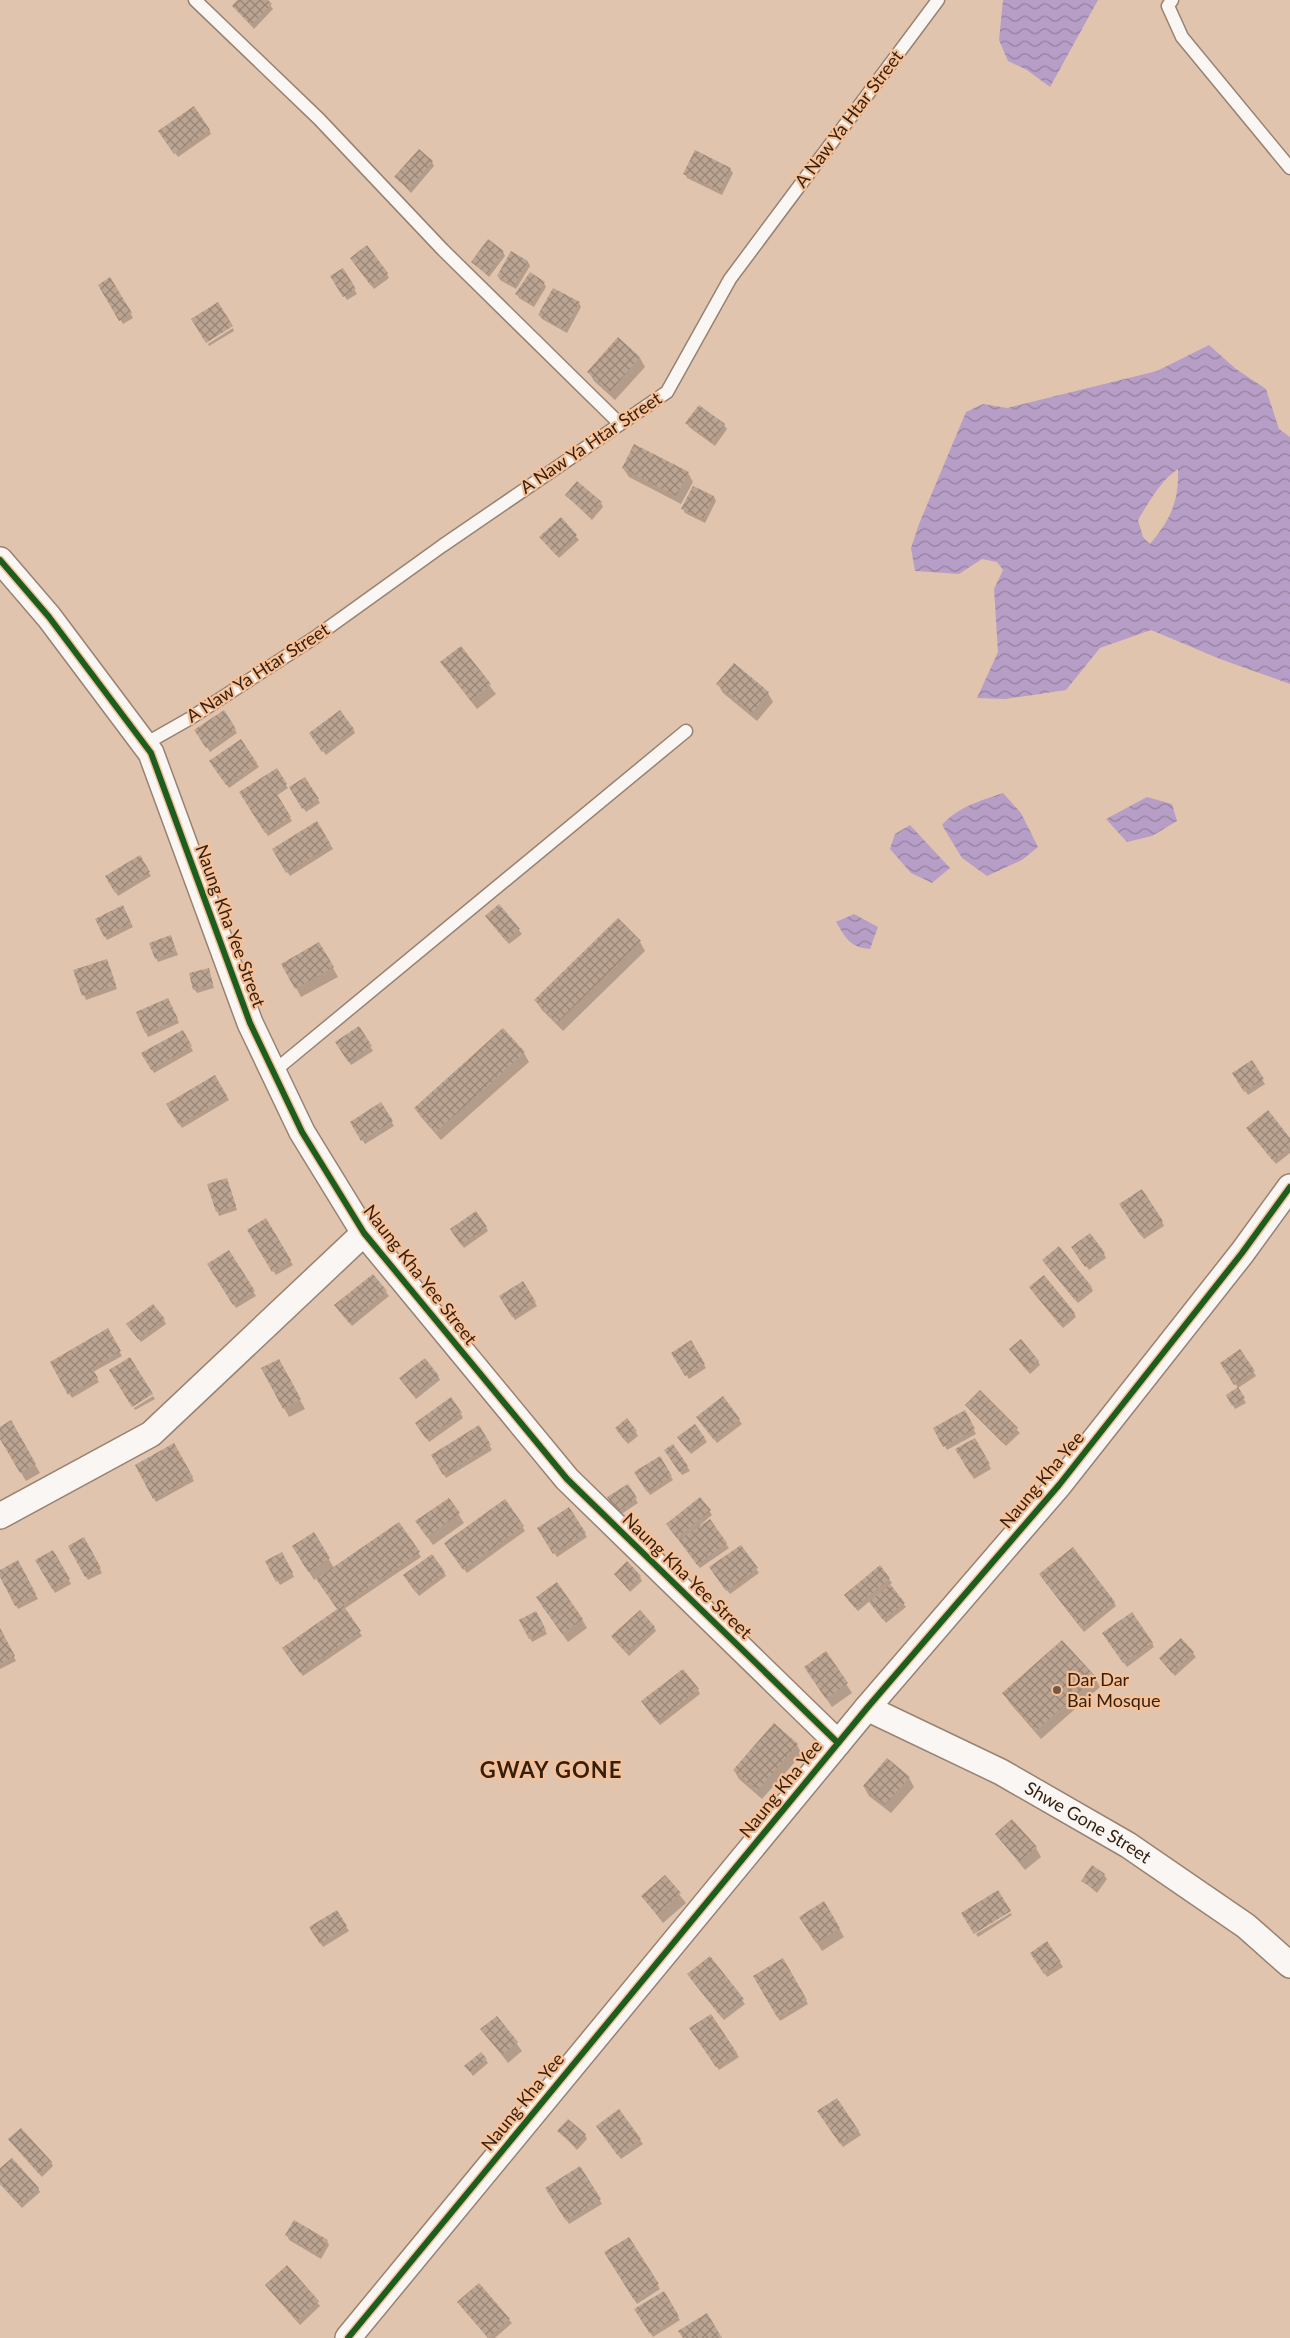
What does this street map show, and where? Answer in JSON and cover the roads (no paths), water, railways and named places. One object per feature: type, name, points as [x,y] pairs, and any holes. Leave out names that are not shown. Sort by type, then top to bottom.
[{"type":"street","name":"Naung Kha Yee Street","points":[[0,560],[49,617],[145,744],[154,763],[250,1023],[302,1132],[364,1232],[567,1479],[838,1744]]},
{"type":"street","name":"Naung Kha Yee","points":[[348,2338],[867,1708],[1059,1485],[1290,1188]]},
{"type":"street","points":[[0,1516],[150,1434],[364,1232]]},
{"type":"street","name":"Shwe Gone Street","points":[[867,1708],[1002,1772],[1128,1845],[1246,1926],[1290,1965]]},
{"type":"lane","points":[[195,0],[319,119],[443,250],[620,424]]},
{"type":"lane","name":"A Naw Ya Htar Street","points":[[145,744],[189,719],[314,638],[450,540],[667,392],[730,279],[938,0]]},
{"type":"lane","points":[[1172,0],[1168,6],[1182,37],[1290,168]]},
{"type":"lane","points":[[273,1072],[686,731]]},
{"type":"water","points":[[1003,0],[1098,0],[1050,87],[1027,70],[1008,61],[999,40]]},
{"type":"water","points":[[1209,345],[1236,369],[1266,389],[1279,429],[1290,437],[1290,684],[1220,659],[1151,630],[1100,648],[1066,690],[1005,699],[977,698],[998,652],[994,589],[1003,570],[997,562],[982,559],[959,574],[915,571],[911,548],[919,524],[966,412],[983,404],[1007,408],[1157,371]],"holes":[[[1178,469],[1178,480],[1172,509],[1150,544],[1143,537],[1138,520],[1161,485]]]},
{"type":"water","points":[[1003,793],[1021,813],[1038,847],[1022,860],[987,876],[962,858],[942,825],[962,809]]},
{"type":"water","points":[[1147,797],[1172,804],[1177,821],[1152,836],[1127,842],[1106,819]]},
{"type":"water","points":[[910,825],[950,868],[932,883],[911,873],[890,849],[895,834]]},
{"type":"water","points":[[854,914],[878,927],[870,949],[857,946],[849,941],[836,922]]},
{"type":"place","name":"Dar Dar Bai Mosque","points":[[1057,1690]]},
{"type":"district","name":"GWAY GONE","points":[[551,1770]]}]
